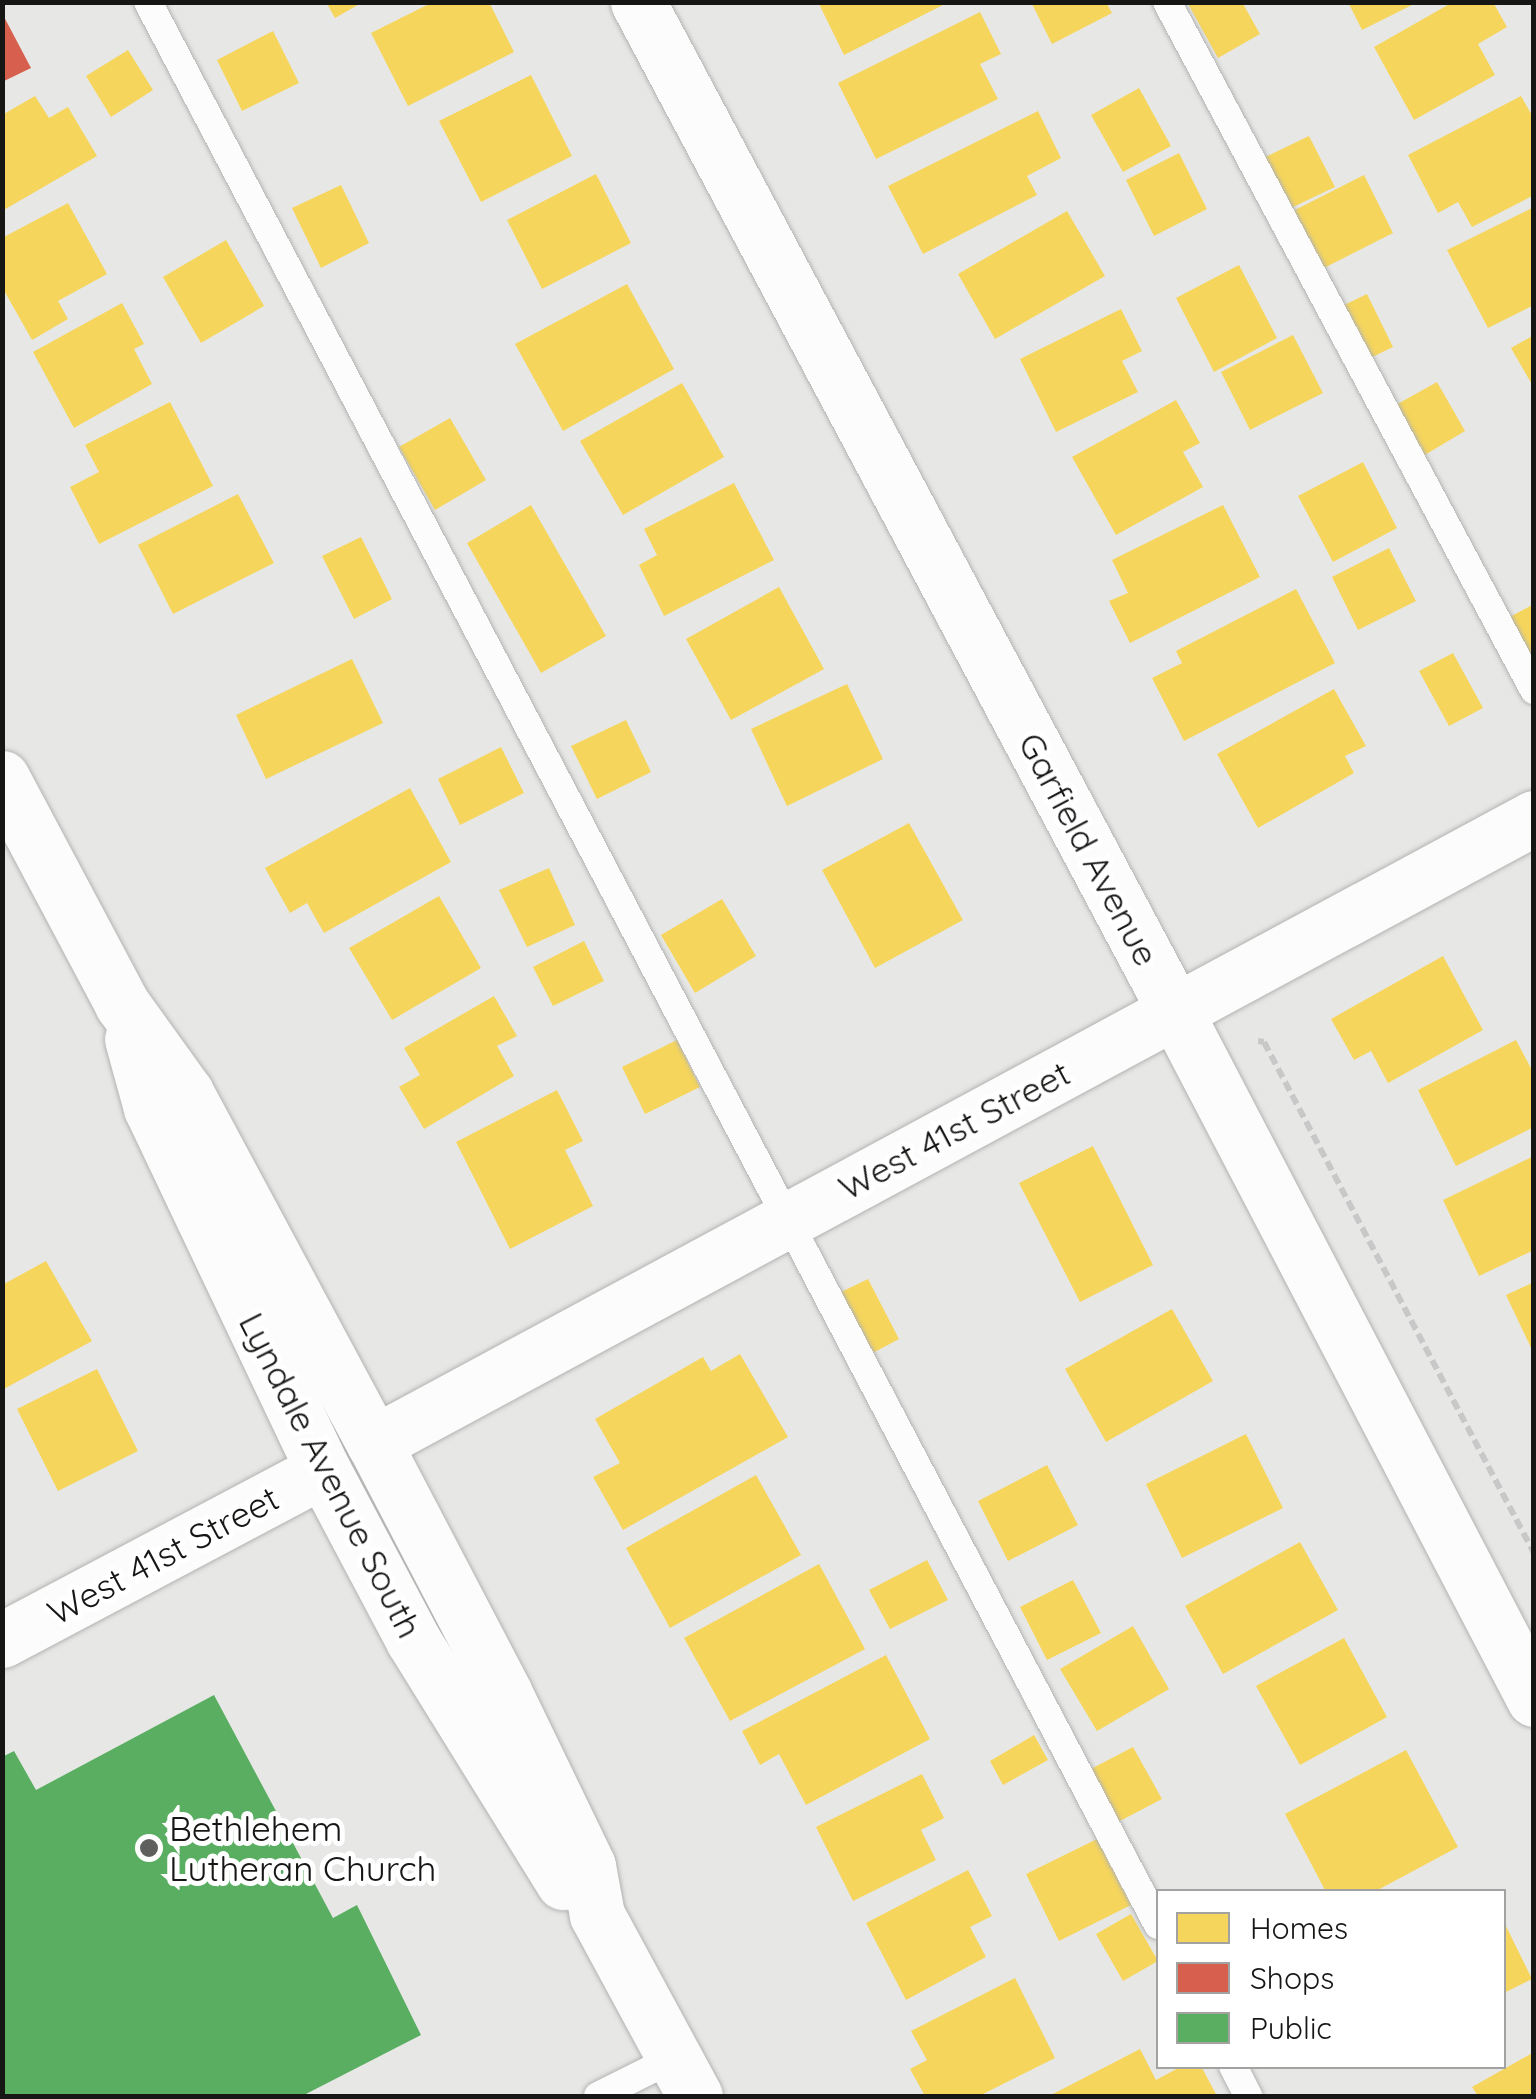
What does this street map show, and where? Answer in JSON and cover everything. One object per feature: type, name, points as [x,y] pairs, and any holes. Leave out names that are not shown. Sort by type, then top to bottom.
[{"type":"street","name":"Garfield Avenue","points":[[638,2],[1175,1011],[1534,1699]]},
{"type":"street","name":"Lyndale Avenue South","points":[[2,778],[122,1004],[186,1093],[374,1443],[504,1692],[588,1866],[598,1914],[685,2077]]},
{"type":"street","name":"West 41st Street","points":[[374,1443],[1534,818]]},
{"type":"street","name":"Lyndale Avenue South","points":[[122,1004],[151,1108],[323,1470],[413,1640],[558,1878],[598,1914]]},
{"type":"street","name":"West 41st Street","points":[[2,1640],[323,1470]]},
{"type":"lane","points":[[148,2],[1156,1921]]},
{"type":"lane","points":[[1167,2],[1534,690]]},
{"type":"lane","points":[[1234,2069],[1248,2096]]},
{"type":"lane","points":[[598,2096],[685,2077]]},
{"type":"path","points":[[1246,1039],[1264,1042],[1534,1553]]},
{"type":"building: Homes","points":[[326,2],[363,2],[335,18]]},
{"type":"building: Homes","points":[[433,2],[489,2],[514,52],[408,106],[371,33]]},
{"type":"building: Homes","points":[[818,2],[949,2],[844,55]]},
{"type":"building: Homes","points":[[1031,2],[1106,2],[1112,13],[1052,44]]},
{"type":"building: Homes","points":[[1187,2],[1242,2],[1260,34],[1218,58]]},
{"type":"building: Homes","points":[[1348,2],[1418,2],[1362,30]]},
{"type":"building: Homes","points":[[1453,2],[1493,2],[1507,27],[1478,44],[1495,75],[1414,120],[1374,47]]},
{"type":"building: Homes","points":[[980,12],[1001,54],[980,64],[998,99],[876,159],[838,83]]},
{"type":"building: Homes","points":[[273,31],[299,83],[242,111],[217,60]]},
{"type":"building: Homes","points":[[128,50],[153,90],[111,117],[86,76]]},
{"type":"building: Homes","points":[[531,75],[572,156],[481,202],[439,121]]},
{"type":"building: Homes","points":[[1139,88],[1171,146],[1123,172],[1091,115]]},
{"type":"building: Homes","points":[[35,96],[49,118],[68,107],[97,156],[2,211],[2,115]]},
{"type":"building: Homes","points":[[1521,96],[1534,119],[1534,195],[1472,227],[1458,202],[1438,213],[1408,155]]},
{"type":"building: Homes","points":[[1038,111],[1061,158],[1027,176],[1037,195],[923,254],[888,186]]},
{"type":"building: Homes","points":[[1309,136],[1335,187],[1289,209],[1263,158]]},
{"type":"building: Homes","points":[[1179,153],[1207,209],[1154,236],[1126,180]]},
{"type":"building: Homes","points":[[596,174],[631,243],[542,289],[507,220]]},
{"type":"building: Homes","points":[[1364,175],[1393,233],[1320,270],[1291,212]]},
{"type":"building: Homes","points":[[341,185],[369,243],[321,268],[292,208]]},
{"type":"building: Homes","points":[[68,203],[107,274],[58,301],[68,319],[32,340],[2,287],[2,238]]},
{"type":"building: Homes","points":[[1534,207],[1534,305],[1488,328],[1447,250]]},
{"type":"building: Homes","points":[[1067,211],[1105,276],[995,339],[958,274]]},
{"type":"building: Homes","points":[[226,240],[264,306],[201,343],[163,277]]},
{"type":"building: Homes","points":[[1239,265],[1277,338],[1214,372],[1176,298]]},
{"type":"building: Homes","points":[[627,284],[674,369],[563,431],[515,344]]},
{"type":"building: Homes","points":[[1367,294],[1393,347],[1364,361],[1338,308]]},
{"type":"building: Homes","points":[[122,303],[144,344],[134,349],[152,384],[74,428],[33,352]]},
{"type":"building: Homes","points":[[1121,309],[1142,351],[1122,361],[1138,392],[1056,432],[1020,359]]},
{"type":"building: Homes","points":[[1293,335],[1323,393],[1250,430],[1221,372]]},
{"type":"building: Homes","points":[[1534,335],[1534,388],[1511,348]]},
{"type":"building: Homes","points":[[1437,382],[1465,431],[1423,456],[1394,406]]},
{"type":"building: Homes","points":[[682,383],[724,457],[623,515],[580,441]]},
{"type":"building: Homes","points":[[1176,400],[1200,443],[1183,452],[1203,487],[1116,535],[1072,457]]},
{"type":"building: Homes","points":[[170,402],[213,486],[99,544],[70,487],[99,472],[85,445]]},
{"type":"building: Homes","points":[[450,418],[486,480],[435,510],[399,447]]},
{"type":"building: Homes","points":[[1363,462],[1397,528],[1333,562],[1298,496]]},
{"type":"building: Homes","points":[[734,483],[774,560],[664,616],[639,565],[657,555],[644,529]]},
{"type":"building: Homes","points":[[238,494],[274,563],[173,614],[138,545]]},
{"type":"building: Homes","points":[[531,505],[606,636],[541,673],[467,543]]},
{"type":"building: Homes","points":[[1223,505],[1260,577],[1130,643],[1109,601],[1128,593],[1112,560]]},
{"type":"building: Homes","points":[[361,537],[392,599],[354,619],[322,556]]},
{"type":"building: Homes","points":[[1389,548],[1416,601],[1358,630],[1332,577]]},
{"type":"building: Homes","points":[[779,587],[824,669],[731,720],[686,639]]},
{"type":"building: Homes","points":[[1296,589],[1335,663],[1184,741],[1152,678],[1182,663],[1176,651]]},
{"type":"building: Homes","points":[[1534,604],[1534,664],[1508,618]]},
{"type":"building: Homes","points":[[1453,653],[1483,708],[1449,726],[1419,671]]},
{"type":"building: Homes","points":[[352,659],[383,723],[266,779],[236,715]]},
{"type":"building: Homes","points":[[847,684],[883,759],[787,806],[751,729]]},
{"type":"building: Homes","points":[[1334,689],[1366,746],[1345,756],[1354,773],[1258,828],[1217,754]]},
{"type":"building: Homes","points":[[626,720],[651,772],[597,799],[571,746]]},
{"type":"building: Homes","points":[[501,747],[524,793],[460,825],[438,779]]},
{"type":"building: Homes","points":[[410,788],[451,862],[324,933],[307,903],[290,913],[265,868]]},
{"type":"building: Homes","points":[[909,823],[963,920],[875,968],[822,870]]},
{"type":"building: Homes","points":[[549,868],[575,925],[527,947],[499,890]]},
{"type":"building: Homes","points":[[439,896],[481,968],[392,1020],[349,948]]},
{"type":"building: Homes","points":[[722,899],[756,956],[695,993],[661,935]]},
{"type":"building: Homes","points":[[584,941],[604,981],[553,1006],[533,967]]},
{"type":"building: Homes","points":[[1443,956],[1483,1030],[1388,1083],[1371,1051],[1354,1060],[1331,1019]]},
{"type":"building: Homes","points":[[494,996],[517,1036],[497,1046],[514,1076],[424,1129],[399,1087],[420,1075],[404,1048]]},
{"type":"building: Homes","points":[[677,1040],[700,1087],[645,1114],[622,1067]]},
{"type":"building: Homes","points":[[1516,1040],[1534,1074],[1534,1127],[1456,1166],[1418,1090]]},
{"type":"building: Homes","points":[[557,1090],[583,1141],[565,1150],[593,1206],[510,1249],[456,1142]]},
{"type":"building: Homes","points":[[1093,1146],[1153,1265],[1080,1302],[1019,1183]]},
{"type":"building: Homes","points":[[1534,1156],[1534,1250],[1479,1276],[1443,1200]]},
{"type":"building: Homes","points":[[46,1261],[92,1341],[2,1390],[2,1285]]},
{"type":"building: Homes","points":[[868,1279],[899,1339],[869,1355],[837,1294]]},
{"type":"building: Homes","points":[[1534,1282],[1534,1354],[1506,1295]]},
{"type":"building: Homes","points":[[1172,1309],[1213,1381],[1106,1442],[1065,1369]]},
{"type":"building: Homes","points":[[740,1354],[788,1437],[623,1530],[593,1477],[620,1463],[595,1419],[703,1357],[711,1371]]},
{"type":"building: Homes","points":[[97,1369],[138,1451],[58,1491],[17,1409]]},
{"type":"building: Homes","points":[[1246,1434],[1283,1508],[1182,1558],[1146,1484]]},
{"type":"building: Homes","points":[[1047,1465],[1078,1525],[1008,1561],[978,1501]]},
{"type":"building: Homes","points":[[756,1475],[801,1555],[670,1628],[626,1548]]},
{"type":"building: Homes","points":[[1300,1542],[1338,1610],[1223,1674],[1185,1606]]},
{"type":"building: Homes","points":[[927,1560],[948,1600],[890,1629],[869,1590]]},
{"type":"building: Homes","points":[[819,1564],[865,1649],[730,1721],[684,1638]]},
{"type":"building: Homes","points":[[1073,1580],[1101,1633],[1047,1660],[1020,1607]]},
{"type":"building: Homes","points":[[1133,1626],[1169,1689],[1097,1731],[1060,1669]]},
{"type":"building: Homes","points":[[1344,1638],[1387,1717],[1300,1765],[1256,1686]]},
{"type":"building: Homes","points":[[886,1655],[930,1739],[806,1805],[779,1754],[760,1765],[742,1731]]},
{"type":"building: Homes","points":[[1034,1735],[1048,1760],[1003,1785],[990,1761]]},
{"type":"building: Homes","points":[[1133,1747],[1162,1799],[1118,1822],[1089,1770]]},
{"type":"building: Homes","points":[[1406,1750],[1458,1847],[1380,1889],[1324,1889],[1285,1814]]},
{"type":"building: Homes","points":[[922,1774],[944,1818],[921,1830],[936,1860],[853,1901],[816,1827]]},
{"type":"building: Homes","points":[[1097,1839],[1131,1905],[1059,1941],[1026,1874]]},
{"type":"building: Homes","points":[[968,1870],[992,1916],[970,1927],[986,1957],[906,2000],[866,1923]]},
{"type":"building: Homes","points":[[1131,1914],[1156,1962],[1123,1981],[1096,1934]]},
{"type":"building: Homes","points":[[1506,1926],[1532,1979],[1506,1992]]},
{"type":"building: Homes","points":[[1015,1978],[1055,2058],[979,2096],[925,2096],[910,2069],[927,2060],[911,2031]]},
{"type":"building: Homes","points":[[1140,2049],[1156,2080],[1176,2069],[1203,2069],[1217,2096],[1049,2096]]},
{"type":"building: Homes","points":[[1534,2052],[1534,2096],[1478,2096],[1472,2087]]},
{"type":"building: Shops","points":[[2,13],[31,68],[2,82]]},
{"type":"building: Public","name":"Bethlehem Lutheran Church","points":[[214,1695],[333,1918],[357,1905],[421,2035],[302,2096],[2,2096],[2,1757],[14,1751],[36,1790]]},
{"type":"place","name":"Bethlehem Lutheran Church","points":[[149,1848]]}]
